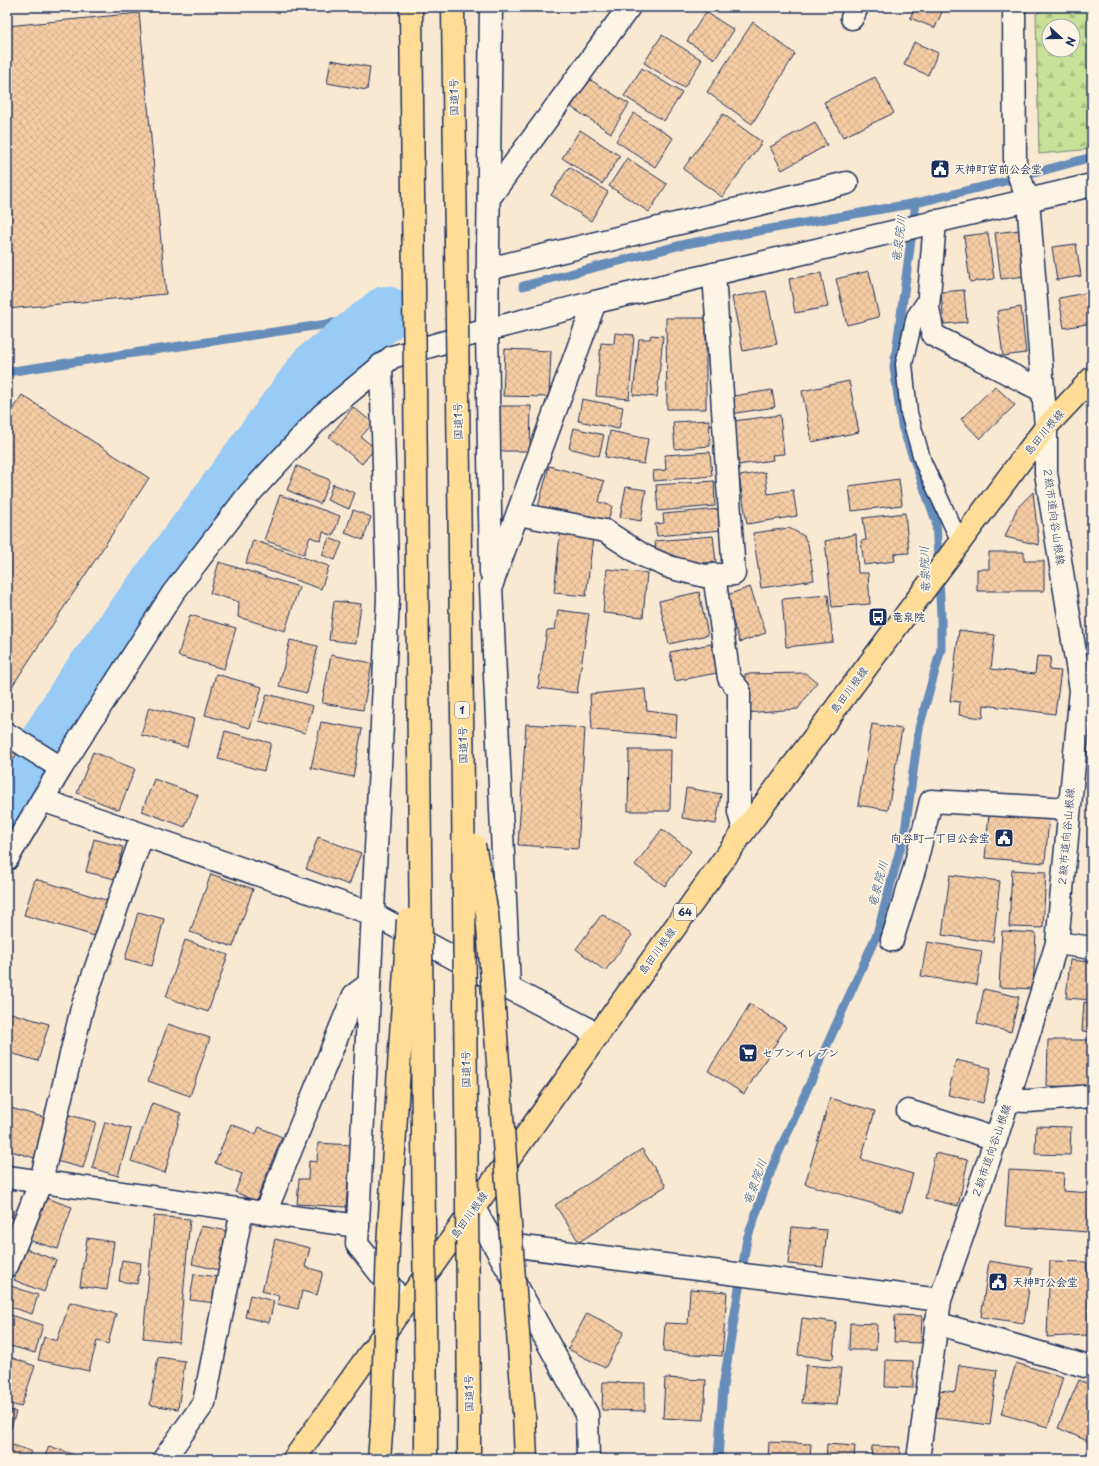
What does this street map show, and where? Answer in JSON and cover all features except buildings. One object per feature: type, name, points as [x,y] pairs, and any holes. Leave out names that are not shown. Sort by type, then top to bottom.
[{"type":"main road","points":[[411,7],[426,1459]]},
{"type":"main road","name":"国道1号","points":[[453,7],[463,791],[469,1459]]},
{"type":"main road","name":"島田川根線","points":[[294,1459],[744,831],[1046,427],[1092,378]]},
{"type":"main road","points":[[379,1459],[382,1422],[388,1247],[397,1085],[419,746]]},
{"type":"main road","points":[[463,791],[487,913],[524,1414],[526,1459]]},
{"type":"street","points":[[491,7],[487,330],[491,586],[509,988]]},
{"type":"street","points":[[489,198],[629,7]]},
{"type":"street","name":"２級市道向谷山根線","points":[[918,1459],[940,1300],[996,1139],[1057,943],[1069,808],[1086,690],[1046,473],[1046,427],[1028,200],[1015,165],[1014,7]]},
{"type":"street","points":[[488,269],[847,183]]},
{"type":"street","points":[[7,859],[61,768],[173,593],[249,494],[322,415],[392,357],[487,330],[595,302],[1092,185]]},
{"type":"street","points":[[935,221],[928,308],[933,335],[1043,391]]},
{"type":"street","points":[[518,514],[605,531],[644,556],[672,568],[705,576],[734,574],[714,274]]},
{"type":"street","points":[[491,586],[595,302]]},
{"type":"street","points":[[381,365],[388,599],[357,1244],[404,1305]]},
{"type":"street","points":[[714,575],[729,678],[739,690],[739,812],[744,831]]},
{"type":"street","points":[[7,734],[61,768]]},
{"type":"street","points":[[42,800],[373,914],[509,988],[583,1026],[597,1036]]},
{"type":"street","points":[[892,940],[914,870],[931,801],[1069,808]]},
{"type":"street","points":[[7,1266],[41,1181],[82,1008],[142,835]]},
{"type":"street","points":[[1057,943],[1092,948]]},
{"type":"street","points":[[264,1213],[354,995],[370,984]]},
{"type":"street","points":[[1008,1100],[1028,1101],[1092,1096]]},
{"type":"street","points":[[908,1111],[996,1139]]},
{"type":"street","points":[[7,1177],[358,1226]]},
{"type":"street","points":[[474,1208],[587,1414],[588,1459]]},
{"type":"street","points":[[164,1459],[204,1403],[242,1210]]},
{"type":"street","points":[[493,1243],[940,1300]]},
{"type":"street","points":[[936,1323],[1092,1368]]},
{"type":"lane","points":[[930,294],[915,316],[904,364],[908,413],[923,462],[960,542]]},
{"type":"green space","points":[[1046,7],[1092,7],[1092,149],[1039,154],[1036,14]]},
{"type":"waterway","points":[[523,286],[685,244],[916,203],[998,183],[1092,157]]},
{"type":"waterway","name":"竜泉院川","points":[[718,1459],[723,1387],[747,1239],[773,1165],[877,934],[905,831],[919,728],[941,649],[941,616],[936,521],[902,426],[894,367],[916,203]]},
{"type":"waterway","points":[[7,372],[347,321],[386,313]]},
{"type":"waterway","points":[[7,807],[81,687],[315,369],[386,313]]},
{"type":"place","name":"天神町宮前公会堂","points":[[940,169]]},
{"type":"place","name":"竜泉院","points":[[878,617]]},
{"type":"place","name":"向谷町一丁目公会堂","points":[[1004,838]]},
{"type":"place","name":"セブンイレブン","points":[[748,1053]]},
{"type":"place","name":"天神町公会堂","points":[[998,1282]]}]
